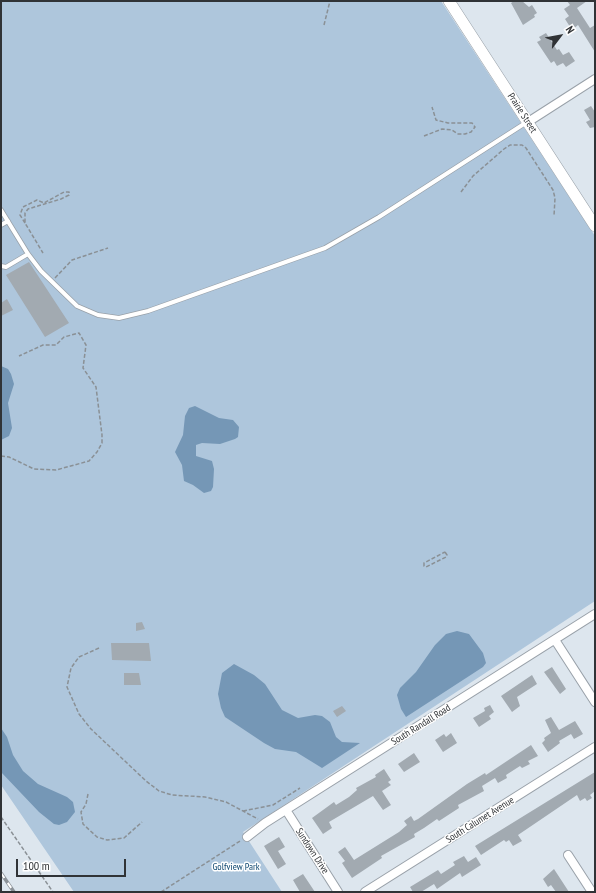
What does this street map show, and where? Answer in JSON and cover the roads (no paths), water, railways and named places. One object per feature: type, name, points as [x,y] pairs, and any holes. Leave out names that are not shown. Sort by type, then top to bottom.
[{"type":"street","name":"Prairie Street","points":[[449,1],[595,226]]},
{"type":"street","points":[[528,122],[595,79]]},
{"type":"street","name":"South Randall Road","points":[[247,837],[265,823],[595,614]]},
{"type":"street","points":[[555,640],[595,702]]},
{"type":"street","name":"South Calumet Avenue","points":[[365,892],[595,747]]},
{"type":"street","name":"Sundown Drive","points":[[286,810],[338,892]]},
{"type":"street","points":[[568,855],[592,892]]},
{"type":"lane","points":[[1,210],[28,254],[41,271],[77,306],[98,315],[119,318],[148,311],[325,248],[379,218],[528,122]]},
{"type":"lane","points":[[1,225],[8,220]]},
{"type":"lane","points":[[1,266],[6,267],[28,254]]},
{"type":"railway","points":[[1,873],[14,892]]},
{"type":"park label","name":"Golfview Park","points":[[236,867]]}]
